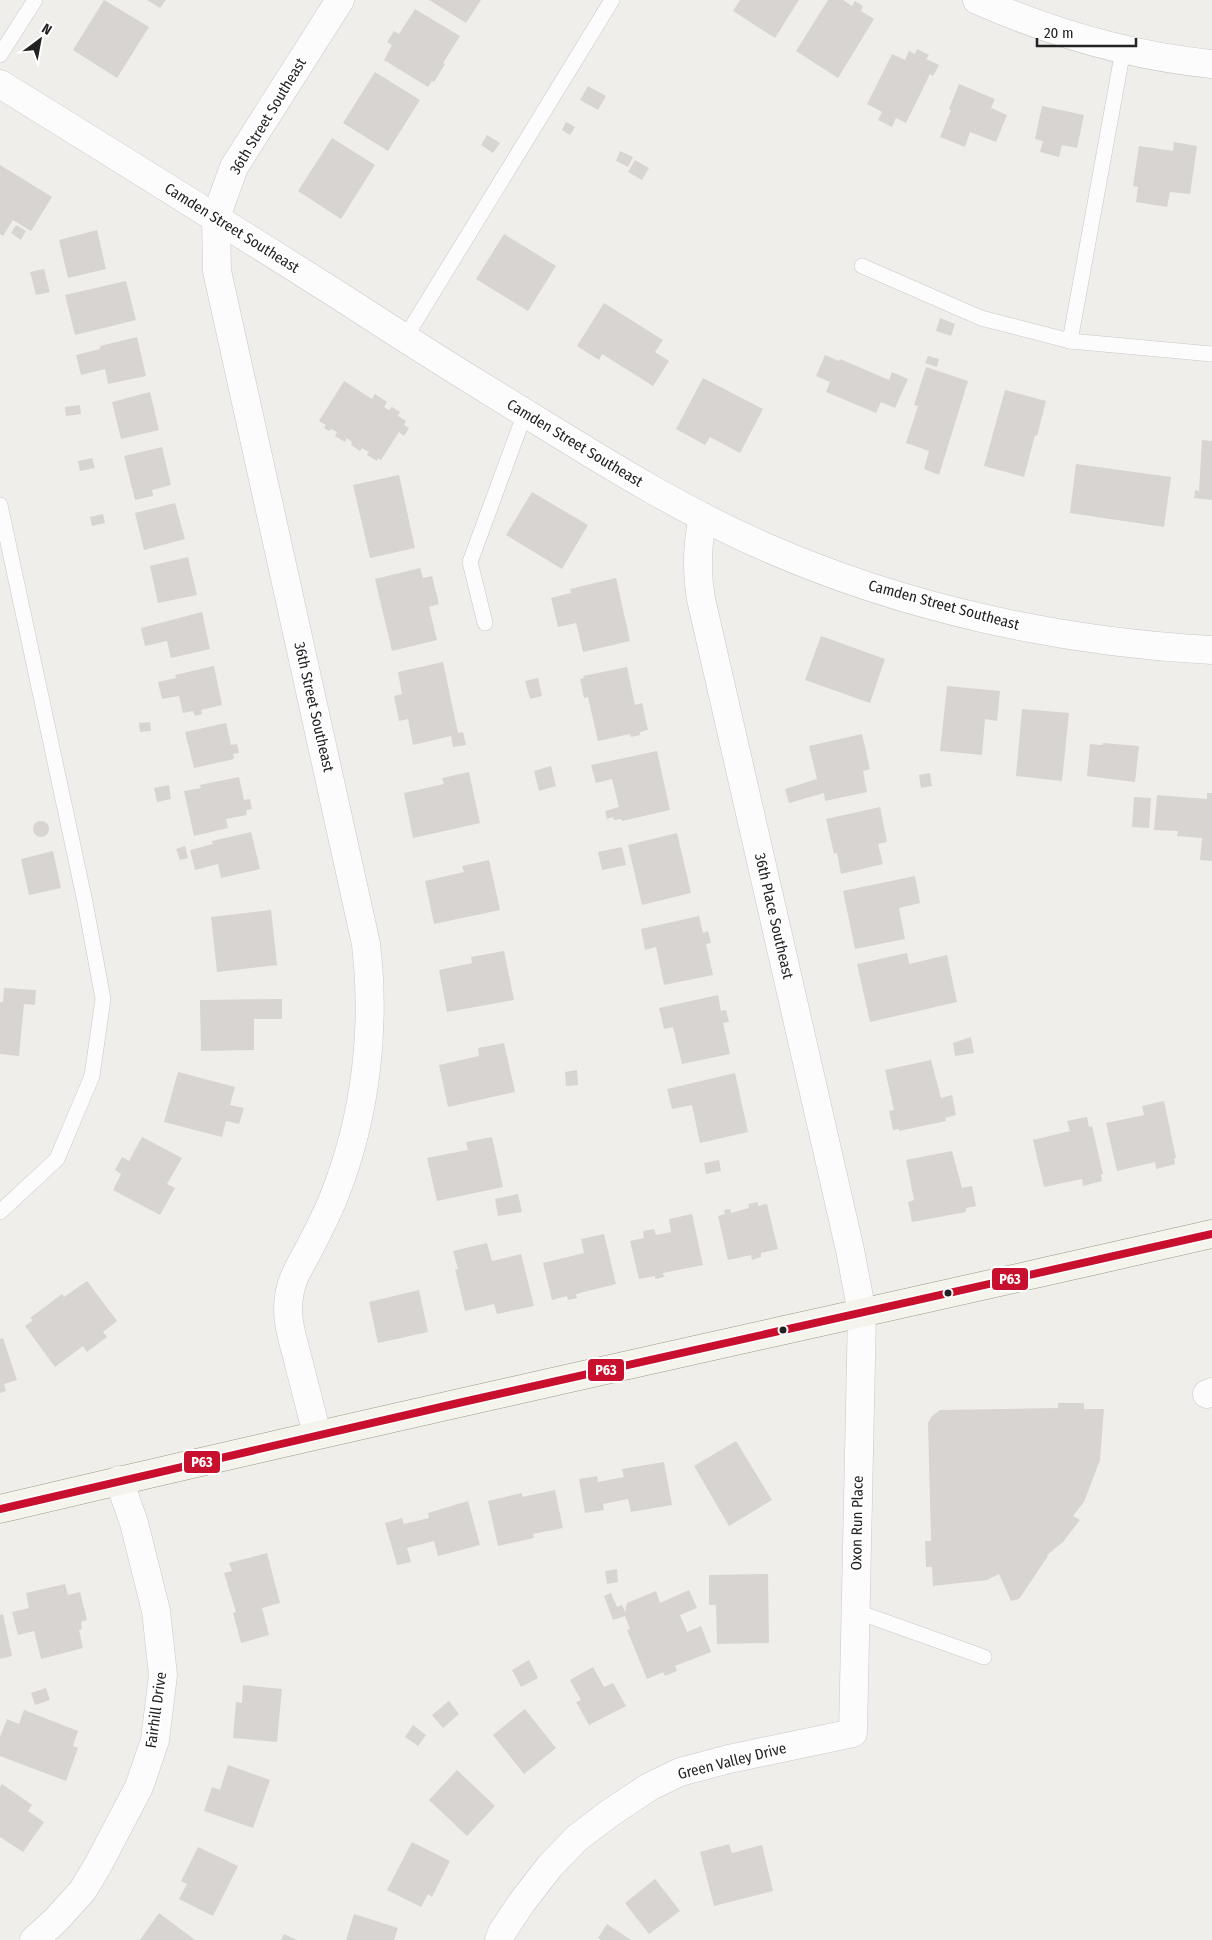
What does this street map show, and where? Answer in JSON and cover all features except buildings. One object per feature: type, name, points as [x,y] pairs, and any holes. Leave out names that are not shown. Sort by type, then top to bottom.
[{"type":"main road","points":[[0,1509],[317,1434],[862,1314],[1212,1234]]},
{"type":"street","name":"36th Street Southeast","points":[[317,1434],[289,1324],[288,1298],[296,1272],[326,1216],[335,1194],[355,1130],[367,1062],[370,1002],[369,966],[366,944],[217,271],[216,217],[234,167],[340,0]]},
{"type":"street","points":[[977,0],[1012,16],[1057,32],[1123,50],[1212,64]]},
{"type":"street","name":"Camden Street Southeast","points":[[0,84],[216,217],[620,472],[703,517],[762,546],[849,579],[952,611],[1072,635],[1134,644],[1212,650]]},
{"type":"street","name":"36th Place Southeast","points":[[703,517],[698,557],[701,599],[848,1240],[862,1314]]},
{"type":"street","name":"Oxon Run Place","points":[[852,1733],[862,1314]]},
{"type":"street","name":"Fairhill Drive","points":[[34,1940],[56,1920],[83,1890],[139,1787],[155,1740],[163,1675],[156,1612],[134,1524],[119,1480]]},
{"type":"street","name":"Green Valley Drive","points":[[499,1940],[502,1932],[522,1902],[550,1866],[576,1838],[650,1787],[680,1772],[729,1759],[852,1733]]},
{"type":"lane","points":[[0,55],[35,0]]},
{"type":"lane","points":[[405,338],[612,0]]},
{"type":"lane","points":[[1070,341],[1123,50]]},
{"type":"lane","points":[[862,266],[981,318],[1070,341],[1212,354]]},
{"type":"lane","points":[[485,623],[470,562],[524,413]]},
{"type":"lane","points":[[0,505],[85,902],[103,999],[92,1076],[57,1159],[0,1212]]},
{"type":"lane","points":[[855,1611],[984,1656]]},
{"type":"transit line","name":"P63","points":[[0,1509],[454,1404],[1212,1234]]}]
